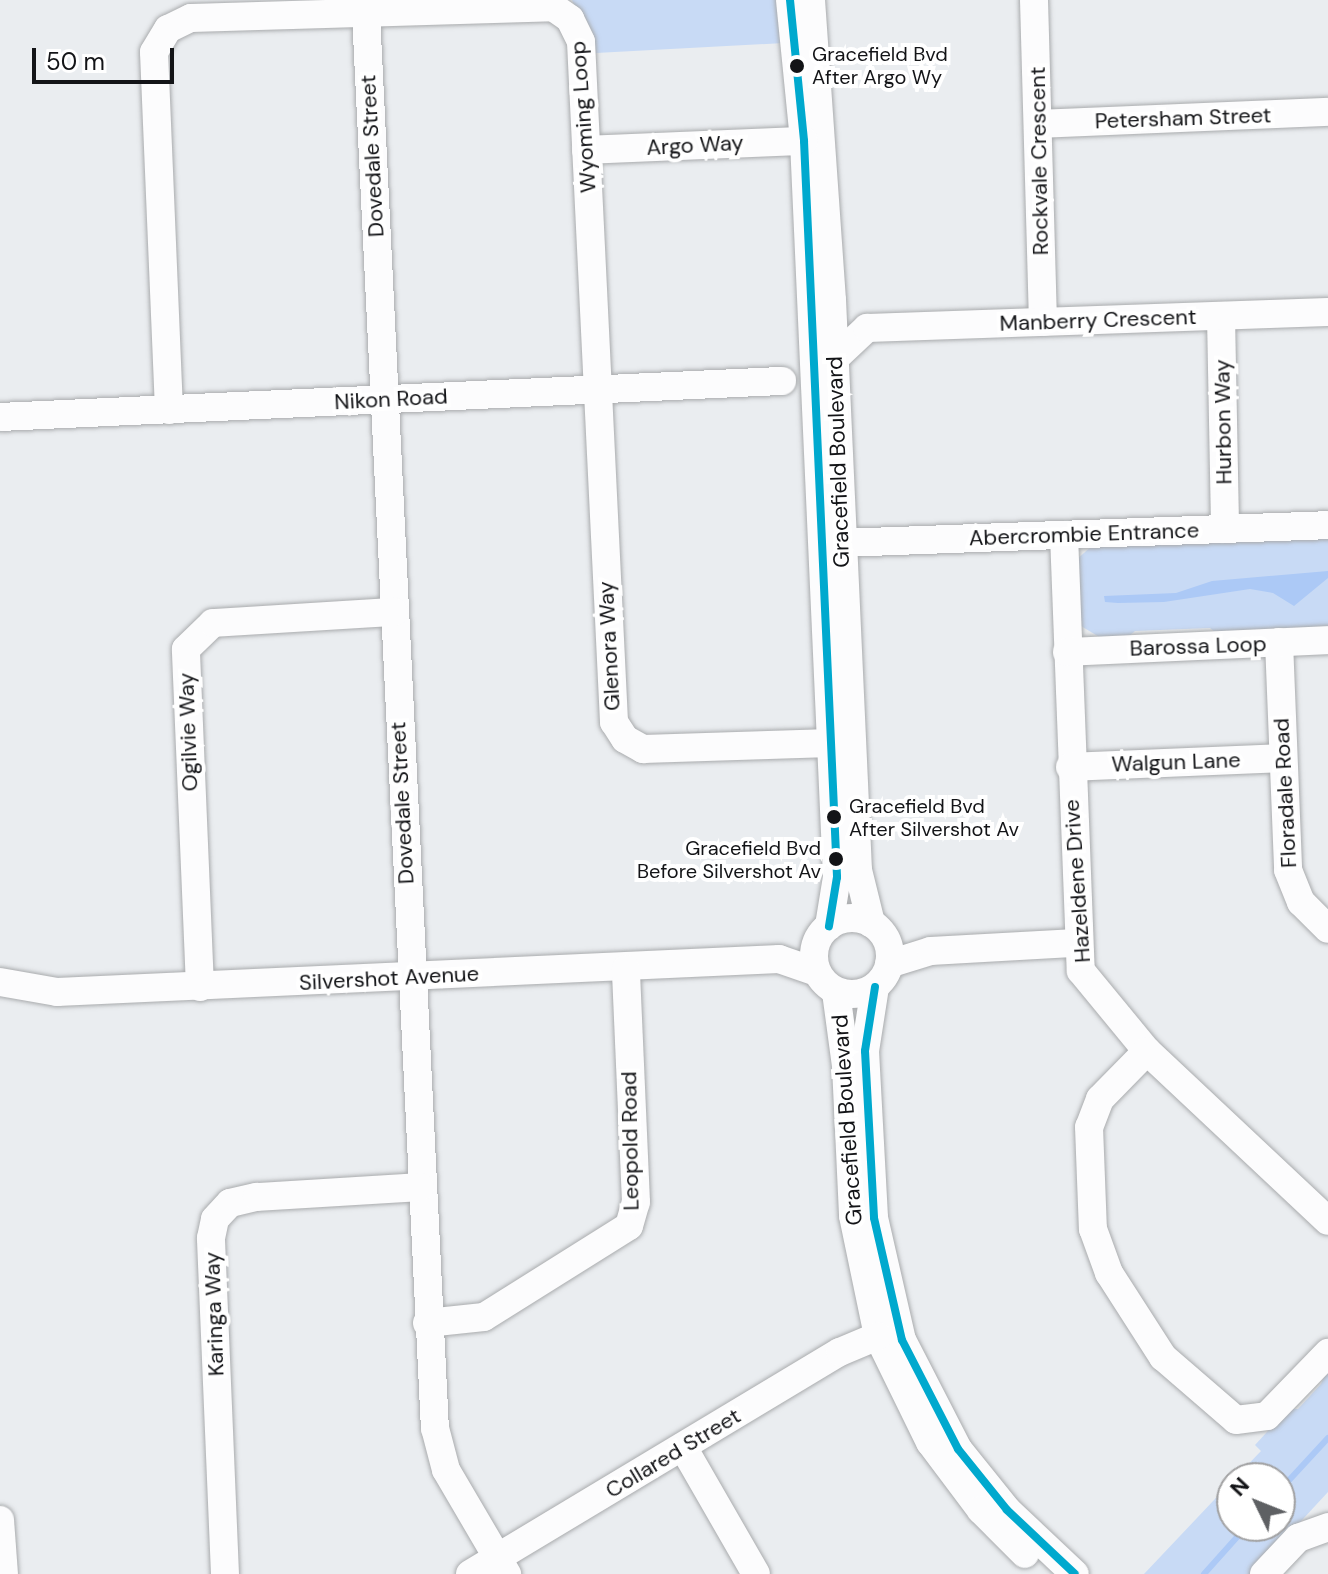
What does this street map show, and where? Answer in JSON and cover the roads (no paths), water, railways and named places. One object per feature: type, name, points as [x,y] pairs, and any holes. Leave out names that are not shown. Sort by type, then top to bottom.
[{"type":"street","name":"Gracefield Boulevard","points":[[790,0],[841,543],[858,870],[880,953],[865,1051],[874,1218],[899,1332],[925,1393],[958,1449],[1007,1510],[1075,1574]]},
{"type":"street","name":"Gracefield Boulevard","points":[[811,0],[832,300],[814,401],[837,877],[824,932],[826,982],[846,1066],[853,1216],[878,1336],[908,1403],[950,1470],[995,1526],[1046,1574]]},
{"type":"street","name":"Rockvale Crescent","points":[[1034,0],[1043,322]]},
{"type":"street","name":"Wyoming Loop","points":[[169,410],[154,52],[160,38],[178,21],[191,18],[553,7],[570,19],[580,36],[595,389]]},
{"type":"street","name":"Dovedale Street","points":[[366,14],[427,1323],[441,1459],[502,1566]]},
{"type":"street","name":"Petersham Street","points":[[1039,124],[1328,112]]},
{"type":"street","name":"Argo Way","points":[[586,150],[804,141]]},
{"type":"street","points":[[814,401],[782,381],[867,328],[832,300]]},
{"type":"street","name":"Manberry Crescent","points":[[867,328],[1328,312]]},
{"type":"street","name":"Hurbon Way","points":[[1221,316],[1225,529]]},
{"type":"street","name":"Nikon Road","points":[[0,417],[782,381]]},
{"type":"street","name":"Glenora Way","points":[[595,389],[612,717],[618,731],[635,747],[656,750],[831,743]]},
{"type":"street","name":"Abercrombie Entrance","points":[[841,543],[1328,525]]},
{"type":"street","name":"Hazeldene Drive","points":[[1064,535],[1076,943],[1090,985],[1147,1051],[1328,1221]]},
{"type":"street","name":"Ogilvie Way","points":[[200,987],[186,649],[213,623],[394,612]]},
{"type":"street","name":"Barossa Loop","points":[[1067,652],[1328,640]]},
{"type":"street","name":"Floradale Road","points":[[1279,642],[1290,881],[1301,902],[1328,929]]},
{"type":"street","name":"Walgun Lane","points":[[1070,767],[1283,758]]},
{"type":"street","points":[[824,932],[849,918],[880,953]]},
{"type":"street","name":"Silvershot Avenue","points":[[0,982],[57,992],[626,969],[779,959],[824,932]]},
{"type":"street","points":[[880,953],[1076,943]]},
{"type":"street","points":[[826,982],[855,995],[880,953]]},
{"type":"street","name":"Silvershot Avenue","points":[[779,959],[826,982]]},
{"type":"street","name":"Leopold Road","points":[[427,1323],[484,1317],[629,1226],[636,1202],[626,969]]},
{"type":"street","points":[[1147,1051],[1100,1099],[1089,1127],[1093,1229],[1109,1273],[1163,1357],[1215,1406],[1241,1422],[1274,1411],[1328,1353]]},
{"type":"street","name":"Karinga Way","points":[[225,1574],[211,1238],[215,1219],[230,1203],[257,1197],[420,1187]]},
{"type":"street","name":"Collared Street","points":[[470,1574],[502,1566],[683,1447],[840,1352],[878,1336]]},
{"type":"street","points":[[683,1447],[756,1574]]},
{"type":"street","points":[[0,1520],[4,1574]]},
{"type":"street","points":[[1264,1574],[1298,1538],[1328,1527]]},
{"type":"waterway","points":[[1296,1473],[1328,1438]]},
{"type":"waterway","points":[[1204,1574],[1233,1542]]},
{"type":"place","name":"Gracefield Bvd After Argo Wy","points":[[797,66]]},
{"type":"place","name":"Gracefield Bvd After Silvershot Av","points":[[834,817]]},
{"type":"place","name":"Gracefield Bvd Before Silvershot Av","points":[[836,859]]}]
